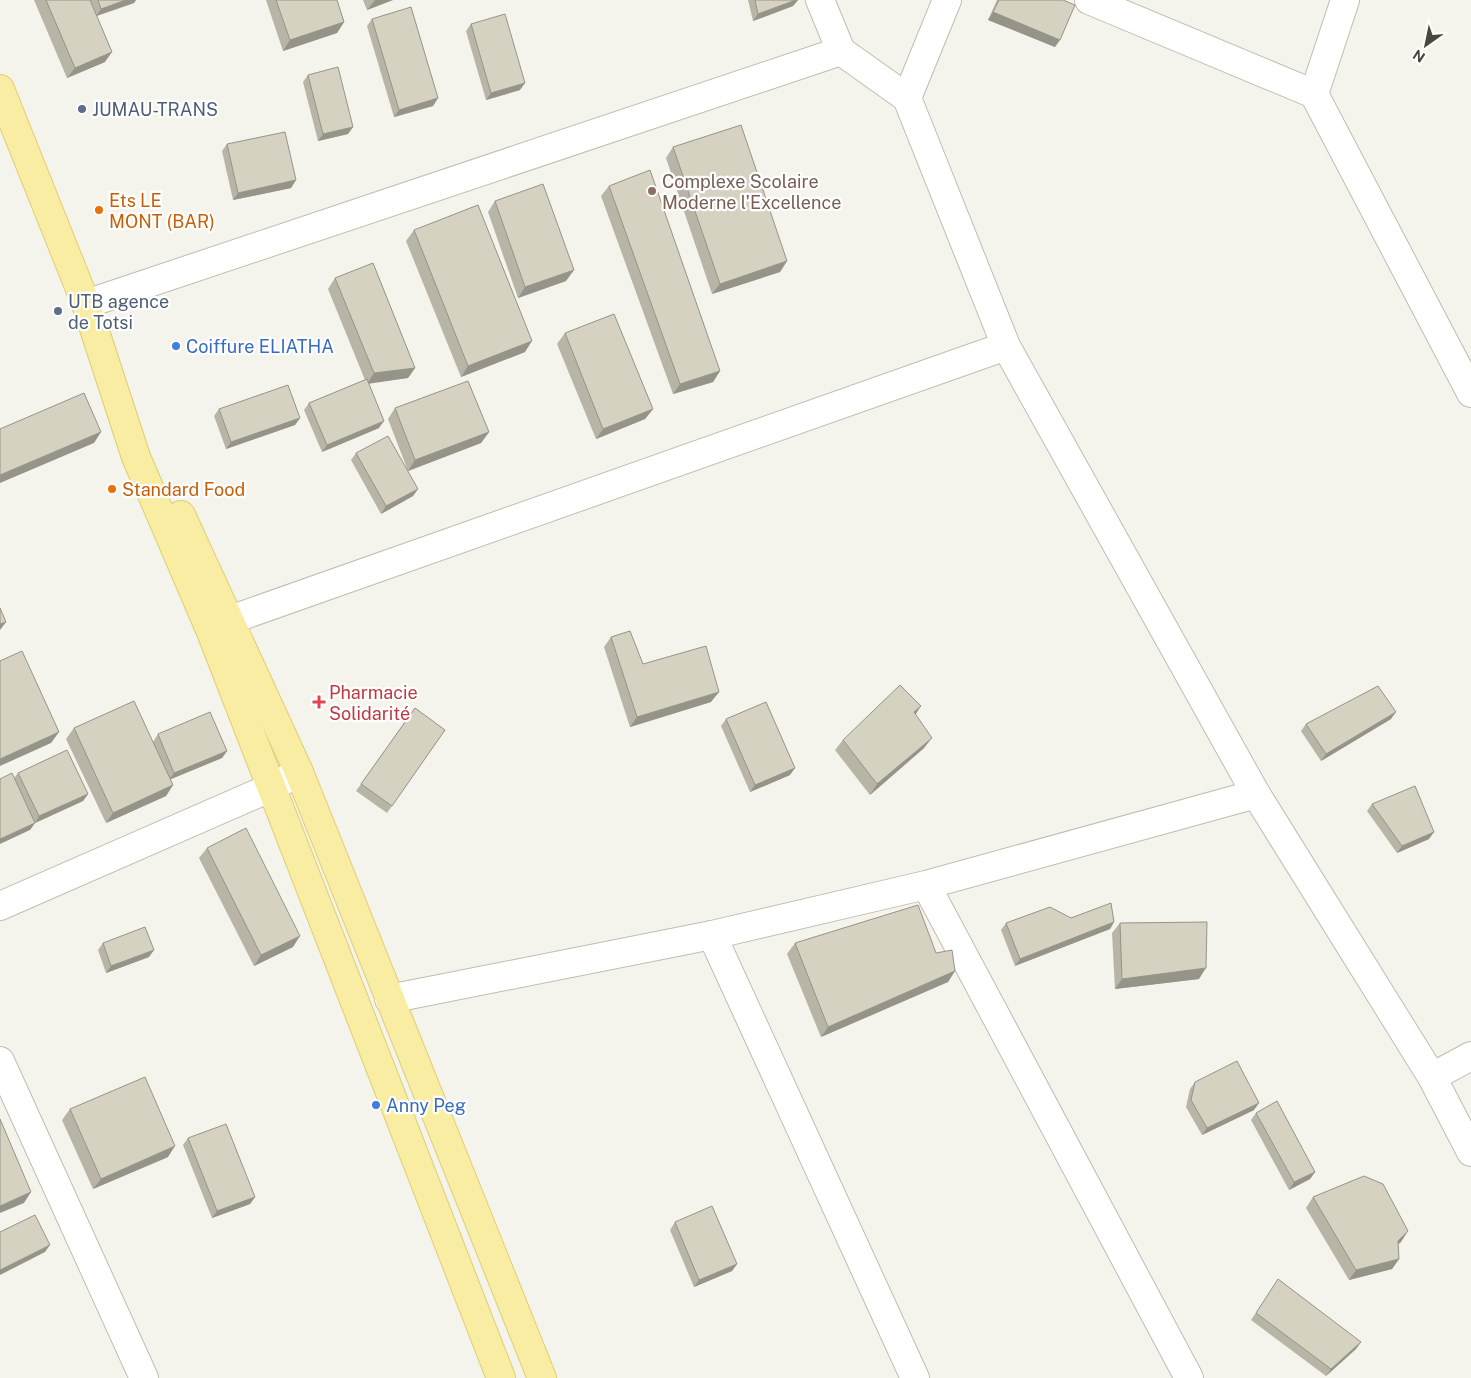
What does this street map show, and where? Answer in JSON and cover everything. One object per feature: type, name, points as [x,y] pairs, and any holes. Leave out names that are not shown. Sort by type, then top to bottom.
[{"type":"main road","points":[[0,89],[86,304],[136,456],[211,632],[501,1378]]},
{"type":"main road","points":[[107,371],[154,452],[187,529],[299,772],[542,1378]]},
{"type":"street","points":[[820,0],[841,51],[907,98],[1006,346],[1256,794],[1432,1077],[1471,1152]]},
{"type":"street","points":[[907,98],[947,0]]},
{"type":"street","points":[[1089,0],[1314,94],[1471,393]]},
{"type":"street","points":[[1314,94],[1345,0]]},
{"type":"street","points":[[86,304],[841,51]]},
{"type":"street","points":[[230,620],[1006,346]]},
{"type":"street","points":[[0,906],[272,787],[299,772]]},
{"type":"street","points":[[389,999],[712,935],[926,885],[1256,794]]},
{"type":"street","points":[[926,885],[1189,1378]]},
{"type":"street","points":[[712,935],[915,1378]]},
{"type":"street","points":[[1432,1077],[1471,1056]]},
{"type":"street","points":[[0,1061],[144,1378]]},
{"type":"building","points":[[46,0],[90,0],[112,52],[75,68]]},
{"type":"building","points":[[98,0],[126,0],[101,9]]},
{"type":"building","points":[[276,0],[337,0],[344,22],[290,40]]},
{"type":"building","points":[[755,0],[796,0],[758,14]]},
{"type":"building","points":[[999,0],[1063,0],[1075,5],[1060,40],[993,12]]},
{"type":"building","points":[[411,7],[438,98],[399,110],[372,19]]},
{"type":"building","points":[[505,14],[525,83],[491,93],[471,24]]},
{"type":"building","points":[[338,67],[353,127],[323,134],[308,75]]},
{"type":"building","points":[[741,125],[787,261],[720,284],[673,147]]},
{"type":"building","points":[[285,132],[296,180],[238,193],[227,144]]},
{"type":"building","points":[[650,170],[720,371],[680,384],[609,186]]},
{"type":"building","points":[[543,184],[574,270],[525,287],[495,201]]},
{"type":"building","points":[[478,205],[532,341],[468,366],[414,230]]},
{"type":"building","points":[[373,263],[415,368],[374,373],[335,278]]},
{"type":"building","points":[[614,314],[653,409],[603,429],[565,333]]},
{"type":"building","points":[[367,379],[384,421],[327,445],[309,403]]},
{"type":"building","points":[[468,381],[489,432],[415,460],[395,408]]},
{"type":"building","points":[[288,385],[300,418],[231,442],[219,409]]},
{"type":"building","points":[[84,393],[101,432],[0,475],[0,429]]},
{"type":"building","points":[[388,436],[418,489],[386,506],[356,453]]},
{"type":"building","points":[[0,608],[6,622],[0,624]]},
{"type":"building","points":[[630,631],[643,664],[706,646],[719,692],[637,717],[611,637]]},
{"type":"building","points":[[22,651],[59,732],[0,759],[0,661]]},
{"type":"building","points":[[900,685],[921,706],[914,712],[932,738],[877,784],[843,740]]},
{"type":"building","points":[[1378,686],[1396,712],[1326,754],[1306,724]]},
{"type":"building","points":[[134,701],[173,785],[113,813],[74,728]]},
{"type":"building","points":[[766,702],[795,768],[755,785],[726,719]]},
{"type":"building","points":[[415,708],[445,730],[392,806],[361,784]]},
{"type":"building","points":[[210,712],[227,751],[174,773],[158,734]]},
{"type":"building","points":[[67,750],[88,794],[39,816],[18,773]]},
{"type":"building","points":[[12,773],[35,823],[0,839],[0,779]]},
{"type":"building","points":[[1415,786],[1434,832],[1402,846],[1372,804]]},
{"type":"building","points":[[246,828],[300,936],[261,955],[207,848]]},
{"type":"building","points":[[1111,903],[1114,922],[1020,959],[1006,923],[1050,907],[1071,918]]},
{"type":"building","points":[[918,905],[936,953],[952,950],[955,971],[828,1027],[795,943]]},
{"type":"building","points":[[1207,922],[1206,968],[1122,979],[1120,923]]},
{"type":"building","points":[[145,927],[154,950],[111,966],[103,943]]},
{"type":"building","points":[[1237,1061],[1259,1103],[1207,1128],[1191,1100],[1195,1082]]},
{"type":"building","points":[[145,1077],[175,1146],[101,1179],[70,1109]]},
{"type":"building","points":[[1277,1101],[1315,1172],[1294,1182],[1256,1113]]},
{"type":"building","points":[[0,1119],[31,1192],[0,1206]]},
{"type":"building","points":[[226,1124],[255,1197],[217,1211],[188,1138]]},
{"type":"building","points":[[1364,1176],[1383,1184],[1408,1231],[1398,1241],[1399,1259],[1356,1270],[1313,1197]]},
{"type":"building","points":[[712,1206],[737,1264],[699,1280],[675,1222]]},
{"type":"building","points":[[35,1215],[50,1245],[0,1270],[0,1232]]},
{"type":"building","points":[[1278,1279],[1361,1342],[1331,1369],[1256,1313]]},
{"type":"place","name":"JUMAU-TRANS","points":[[82,109]]},
{"type":"place","name":"Complexe Scolaire Moderne l'Excellence","points":[[652,191]]},
{"type":"place","name":"Ets LE MONT (BAR)","points":[[99,210]]},
{"type":"place","name":"UTB agence de Totsi","points":[[58,311]]},
{"type":"place","name":"Coiffure ELIATHA","points":[[176,346]]},
{"type":"place","name":"Standard Food","points":[[112,489]]},
{"type":"place","name":"Pharmacie Solidarité","points":[[319,702]]},
{"type":"place","name":"Anny Peg","points":[[376,1105]]}]
